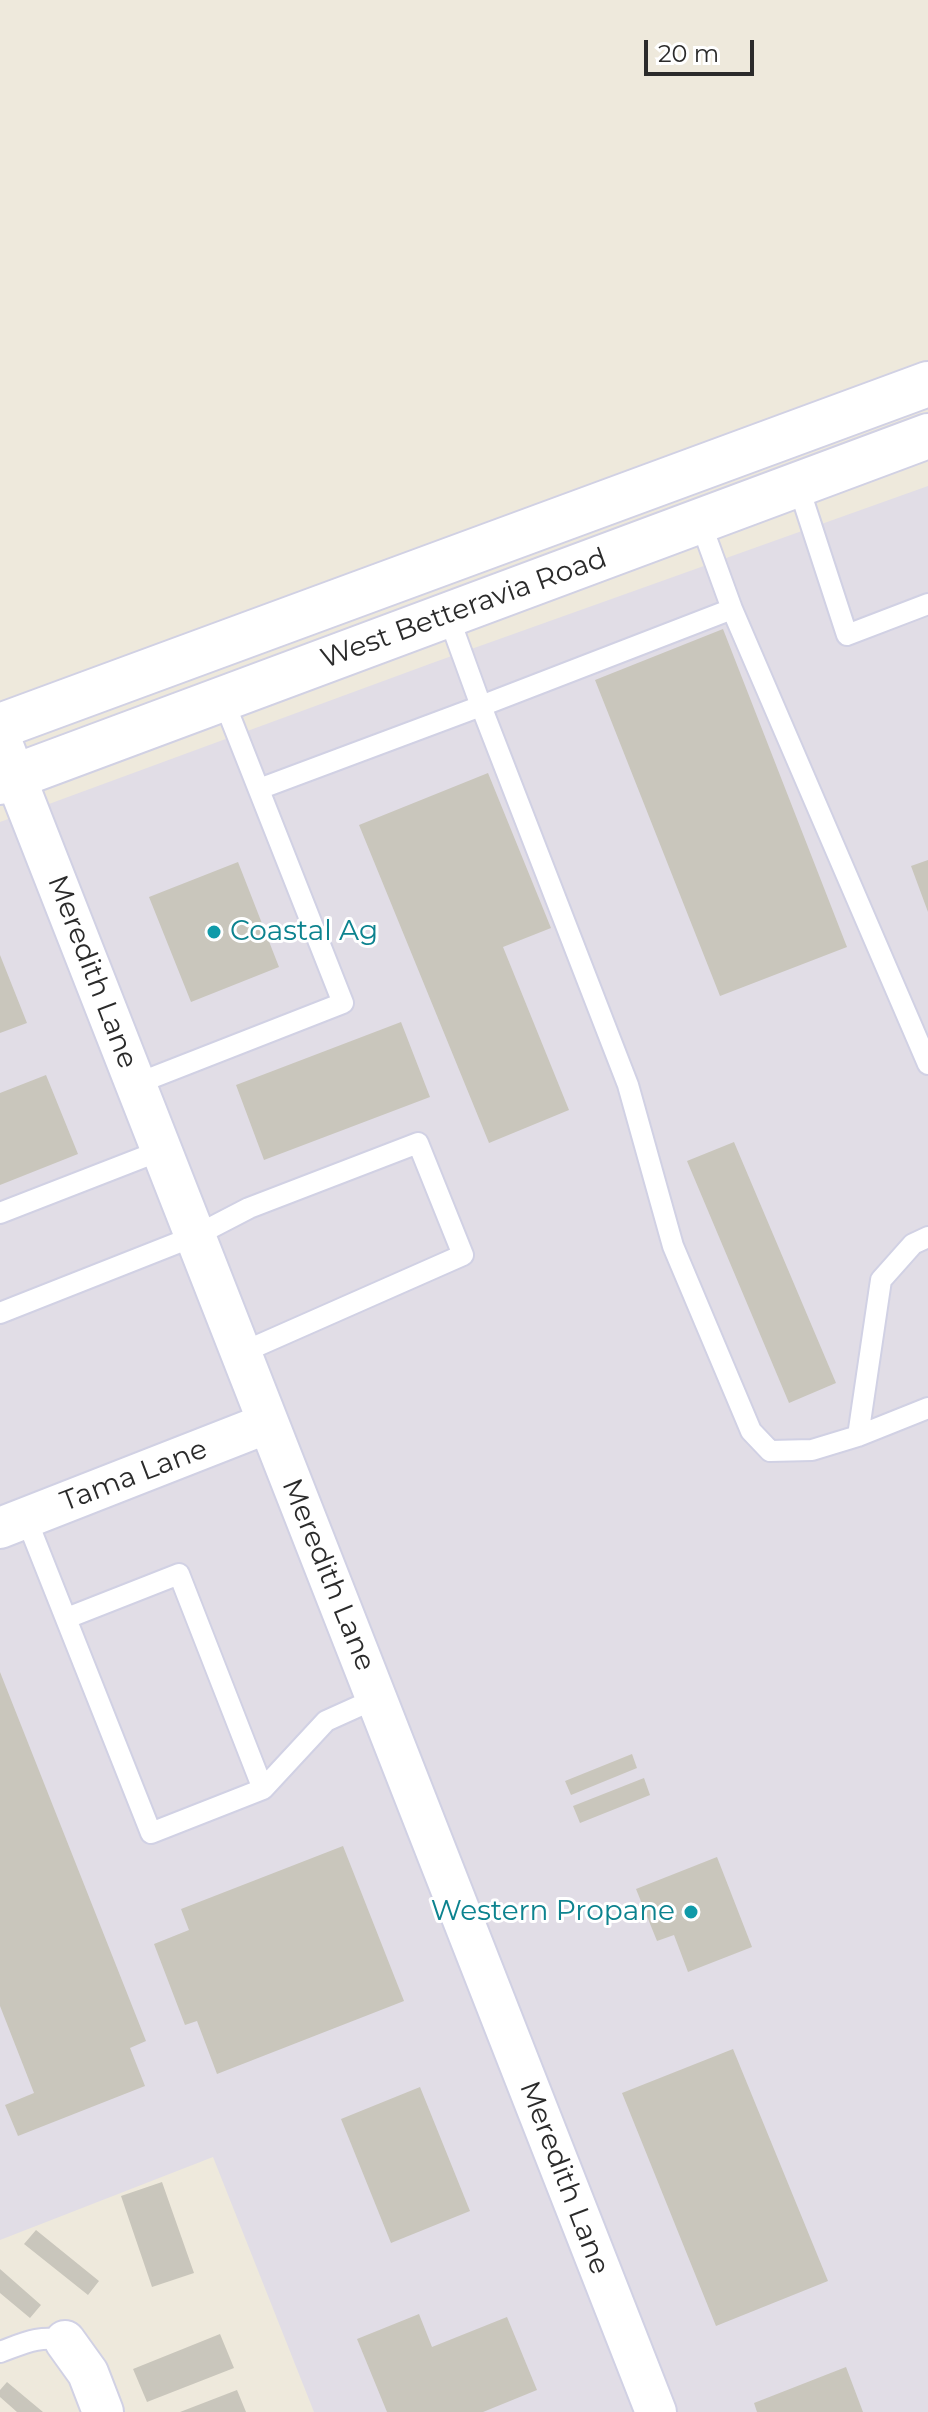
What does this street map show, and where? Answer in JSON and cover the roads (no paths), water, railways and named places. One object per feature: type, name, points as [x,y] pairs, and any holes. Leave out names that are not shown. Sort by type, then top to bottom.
[{"type":"main road","name":"West Betteravia Road","points":[[0,726],[928,384]]},
{"type":"main road","name":"West Betteravia Road","points":[[5,765],[223,699],[928,436]]},
{"type":"street","name":"Meredith Lane","points":[[5,765],[136,1084],[656,2412]]},
{"type":"street","name":"Tama Lane","points":[[13,1523],[268,1423]]},
{"type":"street","points":[[65,2341],[88,2373],[103,2412]]},
{"type":"lane","points":[[798,485],[847,635],[928,604]]},
{"type":"lane","points":[[700,521],[732,609],[928,1064]]},
{"type":"lane","points":[[259,789],[732,609]]},
{"type":"lane","points":[[448,615],[628,1085],[673,1246],[751,1431],[770,1451],[812,1450],[858,1436],[928,1408]]},
{"type":"lane","points":[[136,1084],[343,1003],[223,699]]},
{"type":"lane","points":[[0,1313],[195,1236],[249,1208],[418,1143],[463,1255],[241,1353]]},
{"type":"lane","points":[[0,1213],[162,1150]]},
{"type":"lane","points":[[858,1436],[881,1280],[913,1244],[928,1237]]},
{"type":"lane","points":[[13,1523],[67,1618],[151,1833],[263,1789],[326,1721],[377,1698]]},
{"type":"lane","points":[[67,1618],[179,1574],[263,1789]]},
{"type":"lane","points":[[0,2352],[36,2339],[50,2337],[65,2341]]},
{"type":"place","name":"Coastal Ag","points":[[214,932]]},
{"type":"place","name":"Western Propane","points":[[691,1912]]}]
